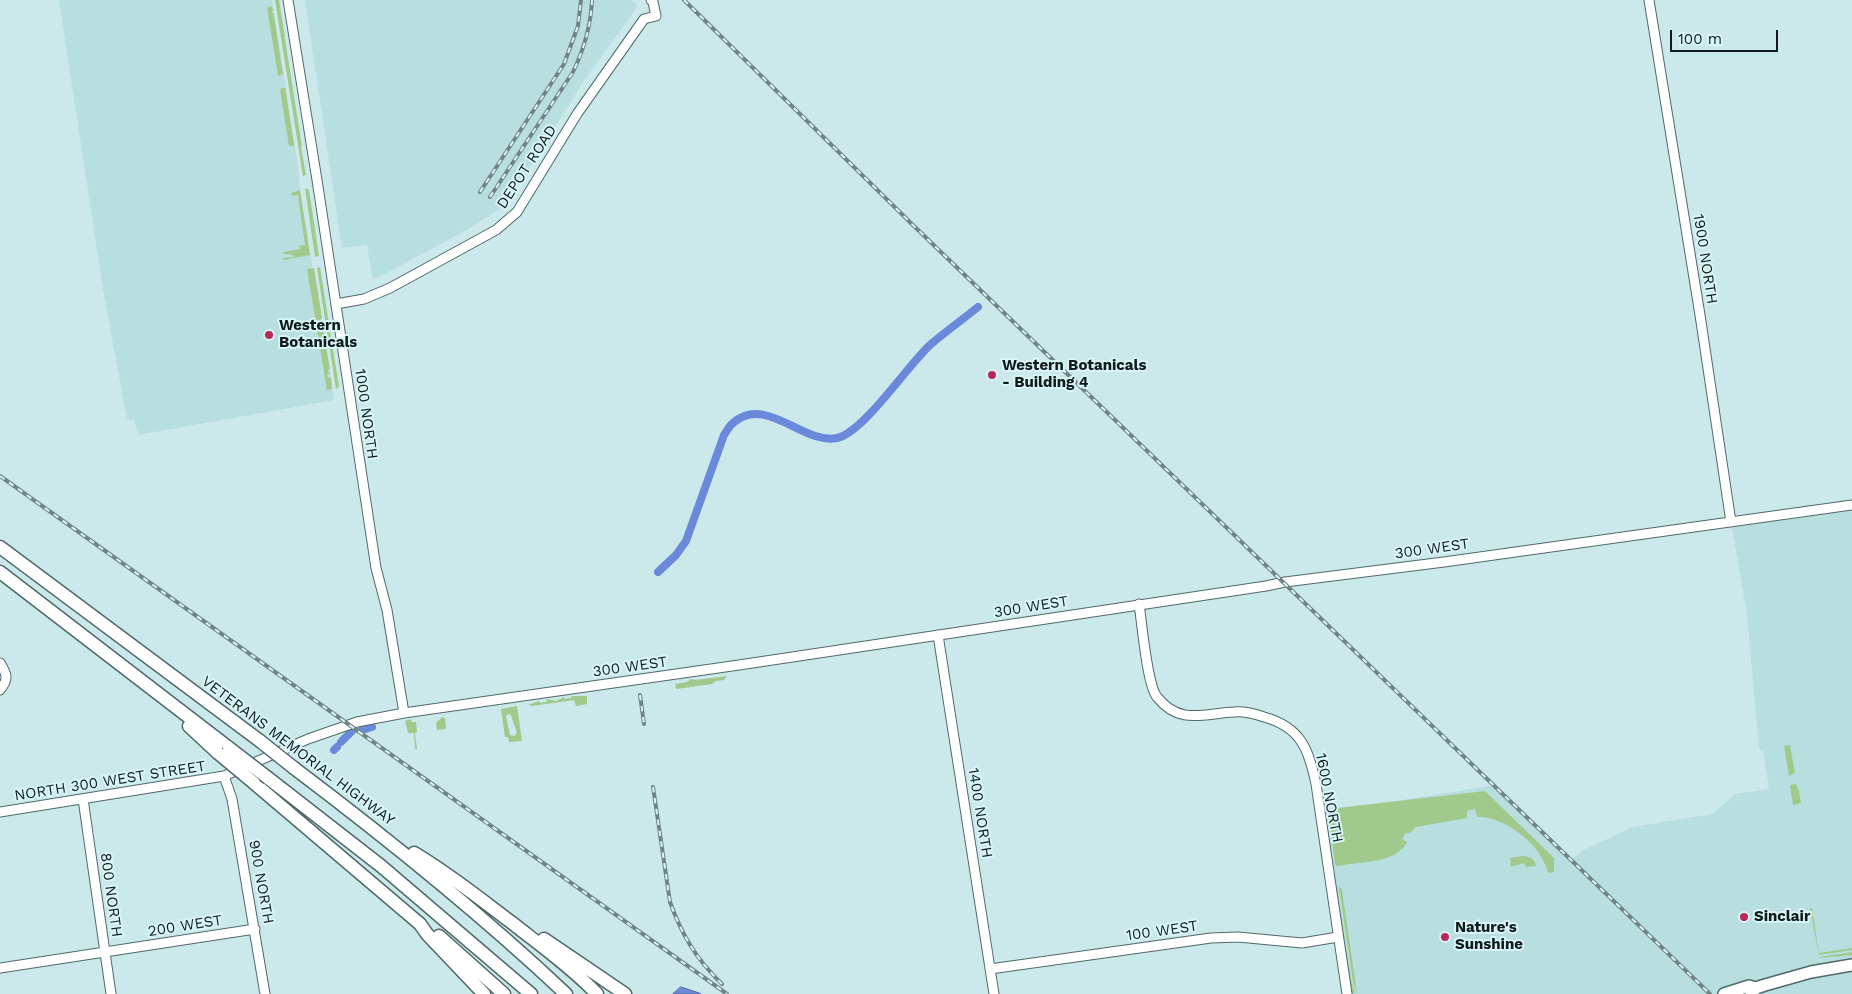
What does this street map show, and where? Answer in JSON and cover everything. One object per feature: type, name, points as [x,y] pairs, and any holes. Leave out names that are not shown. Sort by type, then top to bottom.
[{"type":"highway","name":"VETERANS MEMORIAL HIGHWAY","points":[[0,547],[379,832],[491,926],[566,994]]},
{"type":"highway","points":[[0,572],[137,678],[224,750],[268,778],[381,866],[531,994]]},
{"type":"highway","points":[[224,750],[254,783],[420,924],[427,934],[484,994]]},
{"type":"highway","points":[[379,832],[431,863],[477,896],[554,955],[597,994]]},
{"type":"highway","points":[[477,896],[564,951],[625,994]]},
{"type":"highway","points":[[420,924],[427,927],[446,942],[504,994]]},
{"type":"main road","points":[[1724,994],[1749,986],[1754,991],[1811,972],[1852,965]]},
{"type":"street","name":"1000 NORTH","points":[[288,0],[376,568],[387,610],[404,713]]},
{"type":"street","name":"DEPOT ROAD","points":[[336,304],[364,299],[390,288],[496,230],[512,218],[534,186],[577,114],[644,19],[656,16],[651,0]]},
{"type":"street","name":"1900 NORTH","points":[[1649,0],[1731,522]]},
{"type":"street","name":"300 WEST","points":[[224,776],[308,738],[357,722],[404,713],[1285,582],[1852,505]]},
{"type":"street","name":"1600 NORTH","points":[[1139,604],[1151,684],[1157,697],[1186,717],[1236,712],[1257,714],[1278,721],[1298,736],[1305,748],[1310,758],[1316,784],[1347,994]]},
{"type":"street","name":"1400 NORTH","points":[[938,635],[994,994]]},
{"type":"street","points":[[0,663],[6,673],[5,683],[0,690]]},
{"type":"street","name":"NORTH 300 WEST STREET","points":[[0,812],[224,776]]},
{"type":"street","name":"900 NORTH","points":[[224,776],[232,799],[265,994]]},
{"type":"street","name":"800 NORTH","points":[[83,799],[111,994]]},
{"type":"street","name":"200 WEST","points":[[0,968],[255,929]]},
{"type":"street","name":"100 WEST","points":[[990,969],[1211,938],[1238,937],[1302,943],[1338,938]]},
{"type":"shaded area","points":[[59,0],[272,0],[334,400],[138,435],[134,419],[127,420],[103,289]]},
{"type":"shaded area","points":[[305,0],[632,0],[638,6],[583,82],[515,191],[498,210],[465,231],[373,280],[367,245],[342,248]]},
{"type":"shaded area","points":[[1852,505],[1852,994],[1351,994],[1323,813],[1495,785],[1572,860],[1584,850],[1633,827],[1712,814],[1736,794],[1769,789],[1763,751],[1760,751],[1759,747],[1747,614],[1731,522]]},
{"type":"green space","points":[[275,0],[279,0],[285,37],[306,175],[303,176]]},
{"type":"green space","points":[[271,6],[273,9],[272,13],[274,13],[283,74],[279,76],[267,8]]},
{"type":"green space","points":[[286,88],[293,146],[289,146],[280,89]]},
{"type":"green space","points":[[305,188],[309,190],[319,256],[315,257]]},
{"type":"green space","points":[[300,190],[310,255],[284,260],[283,258],[295,257],[290,254],[283,254],[284,252],[300,249],[299,246],[305,245],[298,195],[292,196],[291,193]]},
{"type":"green space","points":[[320,267],[339,387],[336,389],[317,268]]},
{"type":"green space","points":[[314,268],[322,318],[320,320],[322,320],[330,369],[328,370],[330,374],[327,374],[328,378],[331,377],[332,389],[327,390],[307,269]]},
{"type":"green space","points":[[727,676],[724,680],[716,681],[712,684],[676,689],[675,684],[687,682],[691,679]]},
{"type":"green space","points":[[572,696],[587,696],[587,704],[576,706],[574,700],[528,705],[539,701],[540,703],[546,702],[547,699],[556,701],[564,697],[565,699],[571,698]]},
{"type":"green space","points":[[517,706],[522,741],[509,742],[508,737],[505,737],[501,709]],"holes":[[[508,714],[511,715],[517,733],[514,736],[510,735],[506,716]]]},
{"type":"green space","points":[[442,717],[445,718],[446,727],[445,729],[437,730],[436,723]]},
{"type":"green space","points":[[410,719],[412,722],[416,722],[417,749],[415,749],[414,733],[408,733],[405,721]]},
{"type":"green space","points":[[1793,745],[1790,746],[1795,773],[1789,776],[1784,746]]},
{"type":"green space","points":[[1796,784],[1801,803],[1793,805],[1790,785]]},
{"type":"green space","points":[[1485,791],[1554,858],[1554,872],[1548,873],[1538,852],[1521,834],[1499,821],[1477,817],[1475,809],[1467,811],[1467,818],[1416,827],[1411,832],[1405,834],[1402,839],[1407,842],[1402,849],[1388,857],[1370,862],[1336,866],[1335,864],[1328,809]]},
{"type":"green space","points":[[1522,856],[1531,858],[1536,866],[1526,867],[1524,863],[1511,867],[1510,858]]},
{"type":"green space","points":[[1336,886],[1351,980],[1355,993],[1352,993]]},
{"type":"green space","points":[[1340,887],[1342,890],[1357,993],[1353,982]]},
{"type":"green space","points":[[1810,908],[1812,908],[1819,953],[1852,948],[1852,950],[1819,955]]},
{"type":"green space","points":[[1852,952],[1852,955],[1819,958],[1820,957]]},
{"type":"water","points":[[681,987],[699,993],[701,994],[673,994]]},
{"type":"waterway","points":[[658,572],[676,555],[686,541],[724,435],[733,423],[746,416],[758,414],[785,422],[811,435],[824,438],[837,438],[848,433],[872,412],[930,345],[978,307]]},
{"type":"waterway","points":[[362,730],[372,727]]},
{"type":"waterway","points":[[341,742],[352,731]]},
{"type":"waterway","points":[[334,750],[337,747]]},
{"type":"railway","points":[[480,192],[564,64],[578,26],[581,0]]},
{"type":"railway","points":[[490,197],[573,72],[586,37],[592,0]]},
{"type":"railway","points":[[684,0],[916,228],[1710,994]]},
{"type":"railway","points":[[0,476],[727,994]]},
{"type":"railway","points":[[640,695],[644,724]]},
{"type":"railway","points":[[653,787],[670,902],[697,956],[722,984]]},
{"type":"place","name":"Western Botanicals","points":[[269,335]]},
{"type":"place","name":"Western Botanicals - Building 4","points":[[992,375]]},
{"type":"place","name":"Sinclair","points":[[1744,917]]},
{"type":"place","name":"Nature's Sunshine","points":[[1445,937]]}]
